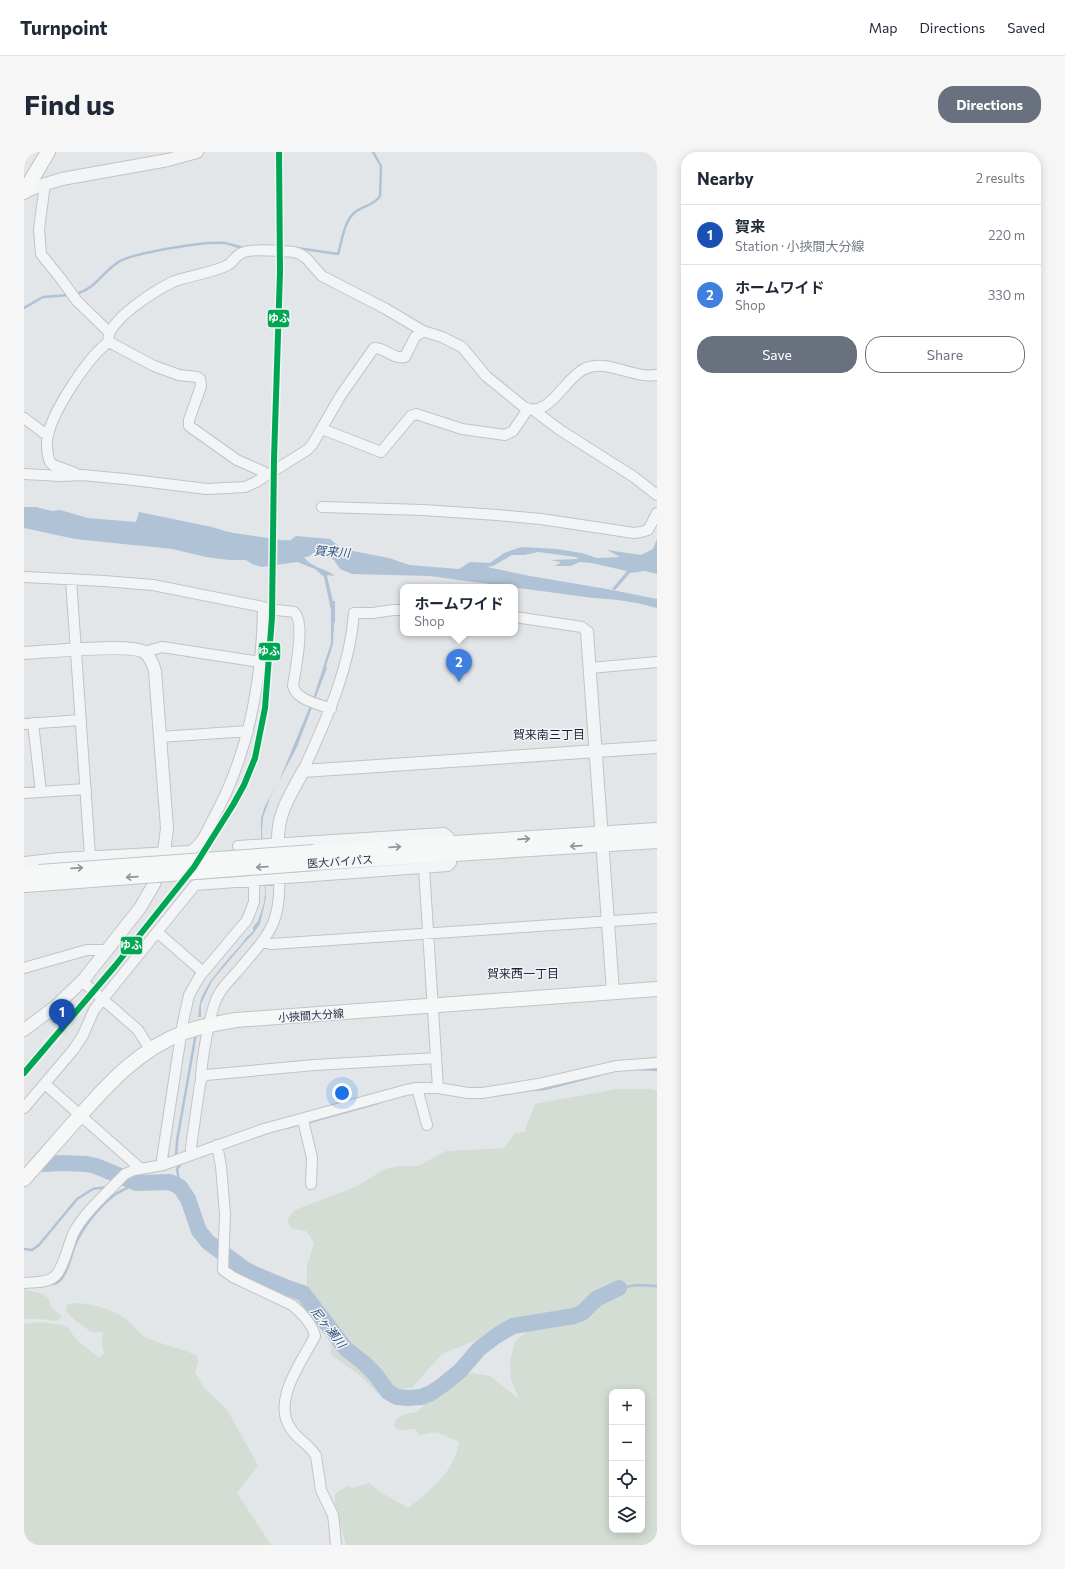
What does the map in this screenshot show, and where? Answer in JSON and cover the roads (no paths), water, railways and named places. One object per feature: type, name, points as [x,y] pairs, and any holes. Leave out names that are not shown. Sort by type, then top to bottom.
[{"type":"main road","points":[[24,192],[48,152]]},
{"type":"main road","name":"医大バイパス","points":[[24,874],[39,878],[602,839],[657,830]]},
{"type":"main road","name":"医大バイパス","points":[[602,839],[657,841]]},
{"type":"main road","name":"医大バイパス","points":[[24,885],[39,878]]},
{"type":"main road","name":"小挾間大分線","points":[[24,1179],[120,1072],[150,1049],[196,1029],[236,1020],[657,989]]},
{"type":"street","points":[[24,192],[62,179],[168,160],[197,152]]},
{"type":"street","points":[[45,184],[39,229],[41,254],[77,302],[109,337],[154,366],[179,375],[197,377],[200,379],[201,386],[189,420],[189,426],[237,460],[262,471],[267,475]]},
{"type":"street","points":[[82,475],[53,465],[50,462],[48,436],[64,397],[87,364],[134,306],[171,283],[227,265],[243,252],[294,252],[306,258],[322,276],[386,309],[423,331],[442,337],[462,346],[486,376],[560,430],[634,476],[657,496]]},
{"type":"street","points":[[24,474],[61,476],[82,475],[207,489],[245,487],[307,450],[322,429],[341,395],[370,351],[374,348],[379,348],[398,358],[405,357],[415,337],[423,331]]},
{"type":"street","points":[[322,429],[381,452],[411,416],[416,414],[462,429],[505,435],[512,431],[531,410],[544,407],[572,377],[587,368],[606,366],[639,376],[657,375]]},
{"type":"street","points":[[24,418],[48,436]]},
{"type":"street","points":[[322,507],[423,510],[482,514],[541,519],[634,533],[648,530],[657,513]]},
{"type":"street","points":[[24,578],[71,579],[153,585],[269,609],[294,612],[299,617],[300,630],[294,688],[299,695],[331,709]]},
{"type":"street","points":[[71,579],[90,856]]},
{"type":"street","points":[[24,862],[90,856],[190,851],[196,848],[216,814],[230,783],[248,731],[256,695],[260,662],[263,607]]},
{"type":"street","points":[[167,1164],[162,1159],[196,1029],[213,1008],[219,993],[269,932],[276,917],[279,901],[278,843],[280,818],[284,806],[303,771],[331,709],[347,659],[352,635],[354,613],[373,613],[400,610]]},
{"type":"street","points":[[518,617],[582,628],[587,632],[612,992]]},
{"type":"street","points":[[24,653],[127,648],[144,652],[162,647],[260,662]]},
{"type":"street","points":[[24,1030],[56,1006],[82,981],[108,950],[148,897],[154,884],[164,852],[167,828],[155,670],[153,664],[144,652]]},
{"type":"street","points":[[590,668],[657,662]]},
{"type":"street","points":[[41,792],[29,724],[81,720]]},
{"type":"street","points":[[160,737],[248,731]]},
{"type":"street","points":[[303,771],[657,747]]},
{"type":"street","points":[[24,793],[86,789]]},
{"type":"street","points":[[24,1108],[78,1043],[91,1014],[195,885],[450,865],[448,835],[444,833],[238,846]]},
{"type":"street","points":[[424,868],[438,1088]]},
{"type":"street","points":[[187,1156],[191,1147],[201,1081],[196,1029],[189,995],[203,972],[247,920],[254,902],[254,880]]},
{"type":"street","points":[[262,941],[271,944],[657,918]]},
{"type":"street","points":[[157,932],[203,972]]},
{"type":"street","points":[[24,968],[87,950],[108,950]]},
{"type":"street","points":[[82,981],[138,1030],[150,1049]]},
{"type":"street","points":[[201,1081],[204,1076],[208,1075],[315,1065],[436,1058]]},
{"type":"street","points":[[24,1283],[49,1280],[56,1276],[74,1233],[87,1214],[125,1174],[140,1169],[167,1164],[264,1129],[417,1088],[438,1088],[468,1093],[482,1093],[538,1084],[616,1066],[657,1063]]},
{"type":"street","points":[[45,1084],[140,1169]]},
{"type":"street","points":[[417,1088],[427,1125]]},
{"type":"street","points":[[302,1120],[312,1158],[311,1184]]},
{"type":"street","points":[[217,1145],[221,1166],[224,1202],[223,1270],[233,1277],[292,1305],[300,1311],[314,1332],[315,1336],[288,1385],[286,1393],[286,1411],[289,1428],[316,1456],[321,1490],[333,1515],[336,1545]]},
{"type":"water","points":[[24,507],[36,507],[52,511],[60,510],[88,518],[136,522],[139,512],[212,527],[232,533],[244,541],[252,549],[263,553],[282,552],[288,542],[296,536],[330,539],[342,549],[389,558],[409,565],[459,569],[470,562],[490,563],[504,553],[521,547],[557,549],[582,553],[597,558],[620,557],[607,550],[641,555],[653,549],[657,539],[657,574],[645,571],[630,573],[615,590],[612,589],[627,571],[591,563],[579,562],[571,566],[555,566],[561,562],[550,560],[578,559],[576,557],[538,552],[524,555],[512,555],[493,566],[487,567],[657,599],[657,608],[626,601],[518,588],[518,584],[489,584],[429,576],[352,574],[340,569],[334,560],[320,554],[309,552],[304,557],[307,561],[335,576],[327,576],[333,601],[335,601],[333,644],[326,666],[327,668],[297,747],[279,781],[314,696],[331,643],[331,610],[324,577],[315,569],[297,562],[262,567],[252,564],[246,560],[230,560],[206,557],[172,549],[75,539],[24,528]]},
{"type":"water","points":[[279,781],[270,798],[263,817],[262,831],[266,898],[260,924],[212,981],[201,1004],[201,1017],[198,1017],[201,999],[208,985],[224,964],[251,934],[250,933],[253,932],[253,927],[258,921],[264,903],[265,894],[261,818],[265,806]]},
{"type":"waterway","points":[[297,248],[338,254],[348,221],[354,213],[375,201],[380,196],[381,166],[373,152]]},
{"type":"waterway","points":[[76,294],[89,288],[117,263],[137,255],[169,248],[215,243],[224,243],[244,248]]},
{"type":"waterway","points":[[24,308],[43,297],[70,295]]},
{"type":"waterway","name":"賀来川","points":[[226,540],[280,548],[306,549]]},
{"type":"waterway","points":[[176,1158],[177,1141],[196,1033]]},
{"type":"waterway","points":[[638,1069],[657,1070]]},
{"type":"waterway","points":[[530,1090],[545,1089],[599,1075]]},
{"type":"waterway","points":[[483,1097],[506,1094]]},
{"type":"waterway","points":[[306,1123],[378,1103]]},
{"type":"waterway","points":[[286,1128],[301,1124]]},
{"type":"waterway","points":[[180,1187],[177,1169],[181,1163]]},
{"type":"waterway","name":"尼ヶ瀬川","points":[[44,1164],[87,1164],[96,1166],[137,1183],[170,1182],[180,1187],[188,1199],[199,1231],[208,1242],[243,1268],[254,1274],[303,1293],[346,1349],[375,1374],[388,1392],[397,1397],[421,1397],[431,1393],[460,1371],[479,1349],[496,1336],[513,1326],[574,1316],[582,1313],[596,1299],[619,1288]]},
{"type":"waterway","points":[[118,1185],[137,1183]]},
{"type":"waterway","points":[[53,1284],[58,1282],[65,1274],[75,1245],[91,1218],[113,1196],[135,1184]]},
{"type":"waterway","points":[[24,1249],[32,1250],[39,1245],[77,1199],[93,1189],[107,1187]]},
{"type":"waterway","points":[[619,1288],[637,1285],[657,1286]]},
{"type":"place","name":"ホームワイド","points":[[459,682]]},
{"type":"place","name":"賀来","points":[[62,1032]]},
{"type":"district","name":"賀来南三丁目","points":[[549,734]]},
{"type":"district","name":"賀来西一丁目","points":[[523,973]]}]
